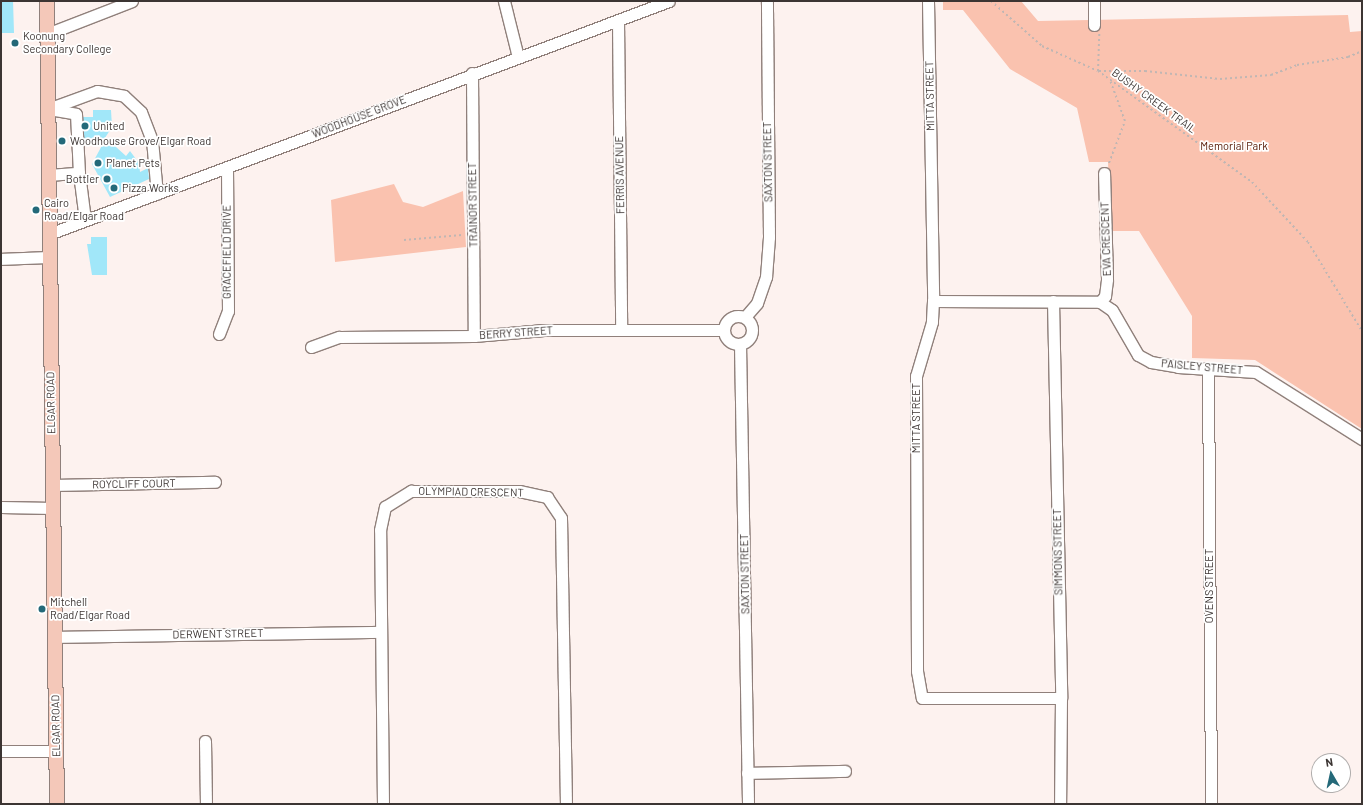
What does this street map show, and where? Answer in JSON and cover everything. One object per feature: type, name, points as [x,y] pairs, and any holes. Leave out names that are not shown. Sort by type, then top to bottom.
[{"type":"main road","name":"ELGAR ROAD","points":[[47,1],[57,804]]},
{"type":"street","points":[[47,34],[132,1]]},
{"type":"street","points":[[504,1],[518,57]]},
{"type":"street","name":"SAXTON STREET","points":[[745,317],[757,303],[766,277],[769,237],[767,1]]},
{"type":"street","name":"MITTA STREET","points":[[928,1],[933,301],[932,322],[916,376],[917,671],[922,698],[1061,698]]},
{"type":"street","points":[[1094,1],[1094,25]]},
{"type":"street","name":"WOODHOUSE GROVE","points":[[49,234],[472,73],[618,21],[663,2]]},
{"type":"street","name":"FERRIS AVENUE","points":[[618,21],[621,330]]},
{"type":"street","name":"TRAINOR STREET","points":[[472,73],[474,336]]},
{"type":"street","points":[[48,109],[97,91],[124,96],[141,112],[152,140],[157,194]]},
{"type":"street","points":[[48,109],[76,114],[79,173],[86,220]]},
{"type":"street","name":"GRACEFIELD DRIVE","points":[[219,334],[228,311],[227,167]]},
{"type":"street","points":[[48,175],[79,173]]},
{"type":"street","name":"EVA CRESCENT","points":[[1100,302],[1105,296],[1108,279],[1104,173]]},
{"type":"street","points":[[1,259],[49,257]]},
{"type":"street","points":[[933,301],[1053,300],[1100,302]]},
{"type":"street","name":"SIMMONS STREET","points":[[1053,300],[1061,698],[1060,804]]},
{"type":"street","name":"PAISLEY STREET","points":[[1100,302],[1112,310],[1138,355],[1151,362],[1208,369],[1256,372],[1362,439]]},
{"type":"street","points":[[732,317],[745,317],[752,330],[750,336],[740,344],[728,340],[724,330],[732,317]]},
{"type":"street","name":"BERRY STREET","points":[[311,347],[339,337],[474,336],[544,330],[724,330]]},
{"type":"street","name":"SAXTON STREET","points":[[740,344],[748,804]]},
{"type":"street","name":"OVENS STREET","points":[[1208,369],[1211,804]]},
{"type":"street","name":"ROYCLIFF COURT","points":[[52,486],[215,482]]},
{"type":"street","name":"OLYMPIAD CRESCENT","points":[[383,804],[380,530],[385,507],[411,491],[520,491],[547,497],[561,518],[566,804]]},
{"type":"street","points":[[1,507],[53,508]]},
{"type":"street","name":"DERWENT STREET","points":[[55,636],[381,632]]},
{"type":"street","points":[[205,741],[206,804]]},
{"type":"street","points":[[1,751],[56,751]]},
{"type":"street","points":[[748,773],[844,771]]},
{"type":"path","name":"BUSHY CREEK TRAIL","points":[[991,1],[1042,46],[1098,71],[1252,182],[1308,242],[1362,331]]},
{"type":"path","points":[[1094,25],[1099,31],[1098,71],[1145,71],[1220,79],[1271,75],[1297,65],[1348,57],[1362,51]]},
{"type":"path","points":[[1104,173],[1125,121],[1110,80]]},
{"type":"path","points":[[404,240],[462,235]]},
{"type":"green space","name":"Memorial Park","points":[[943,1],[1021,1],[1038,21],[1348,15],[1350,32],[1362,31],[1362,429],[1255,360],[1192,358],[1192,316],[1139,231],[1111,231],[1108,162],[1089,162],[1077,108],[1010,69],[963,10],[943,10]]},
{"type":"green space","points":[[394,184],[403,202],[423,207],[463,191],[466,247],[335,262],[331,200]]},
{"type":"building","points":[[1,1],[13,1],[14,33],[1,33]]},
{"type":"building","points":[[93,110],[111,110],[112,127],[103,141],[84,141],[83,117],[93,117]]},
{"type":"building","points":[[106,138],[126,156],[130,151],[139,163],[140,172],[148,168],[149,179],[110,197],[92,164]]},
{"type":"building","points":[[91,237],[107,237],[107,275],[92,275],[87,244],[91,244]]},
{"type":"place","name":"Koonung Secondary College","points":[[15,43]]},
{"type":"place","name":"United","points":[[85,126]]},
{"type":"place","name":"Woodhouse Grove/Elgar Road","points":[[62,141]]},
{"type":"place","name":"Planet Pets","points":[[98,163]]},
{"type":"place","name":"Bottler","points":[[107,179]]},
{"type":"place","name":"Pizza Works","points":[[114,188]]},
{"type":"place","name":"Cairo Road/Elgar Road","points":[[36,210]]},
{"type":"place","name":"Mitchell Road/Elgar Road","points":[[42,609]]}]
